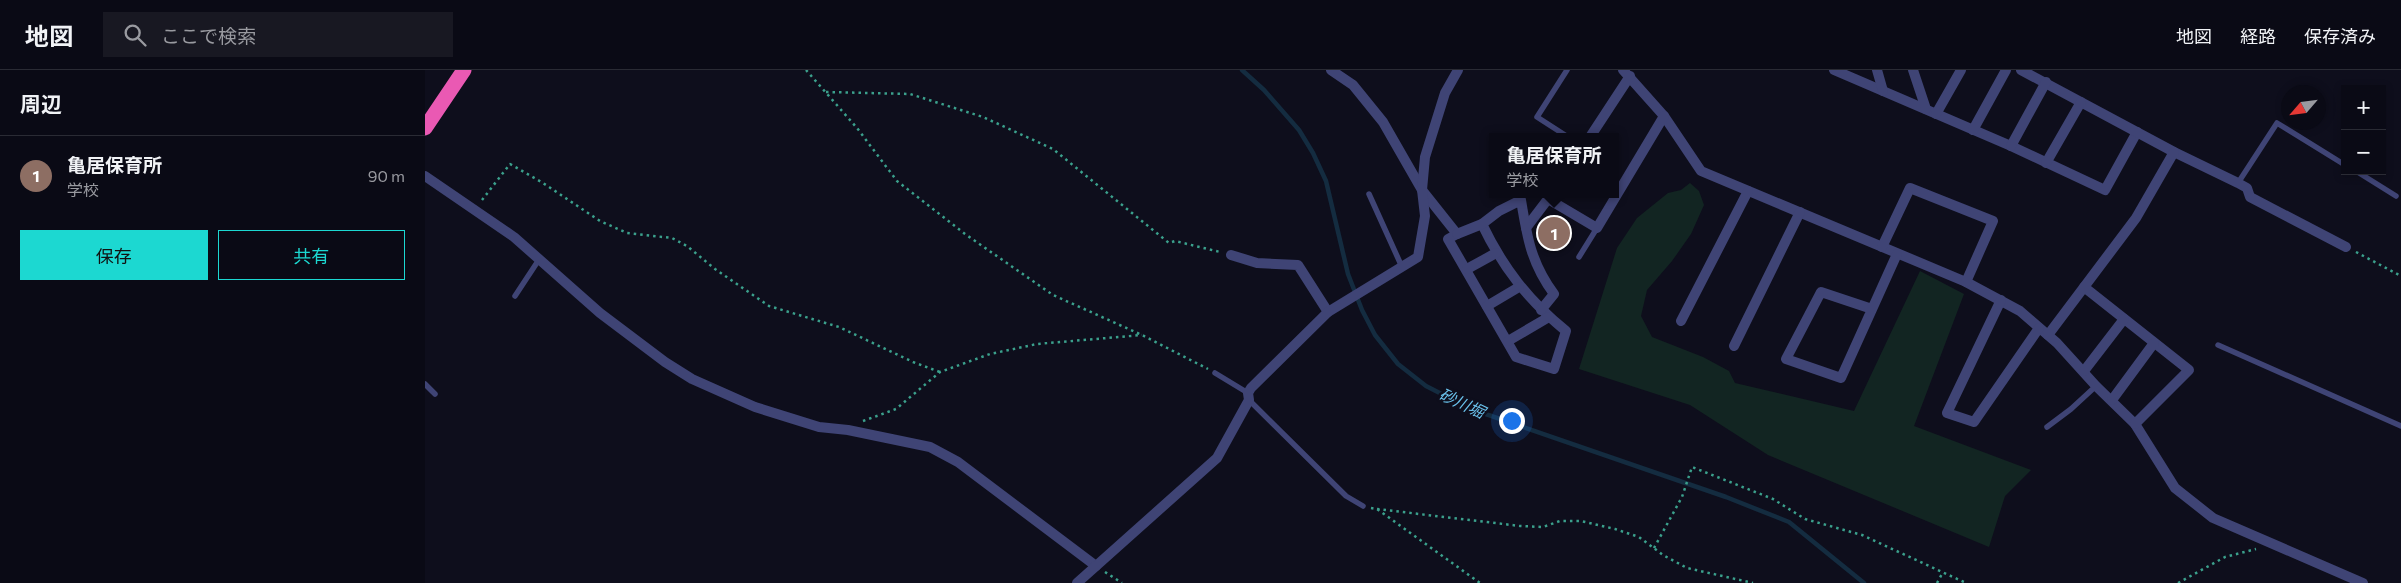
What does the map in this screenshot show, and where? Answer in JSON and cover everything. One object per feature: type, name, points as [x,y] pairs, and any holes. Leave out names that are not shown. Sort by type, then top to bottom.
[{"type":"highway","points":[[425,128],[464,70]]},
{"type":"street","points":[[1332,70],[1353,85],[1383,122],[1422,190],[1457,234]]},
{"type":"street","points":[[1077,583],[1217,458],[1249,397],[1276,362],[1328,312],[1368,290],[1418,257],[1425,216],[1422,190],[1425,157],[1445,93],[1458,70]]},
{"type":"street","points":[[1834,70],[2011,146],[2105,190],[2137,132]]},
{"type":"street","points":[[1877,70],[1883,91]]},
{"type":"street","points":[[1913,70],[1931,111]]},
{"type":"street","points":[[1931,111],[1961,70]]},
{"type":"street","points":[[1973,130],[2006,70]]},
{"type":"street","points":[[2021,70],[2174,152],[2238,183],[2247,188],[2250,197],[2346,247]]},
{"type":"street","points":[[1592,133],[1626,73],[1665,116],[1701,171],[1965,282],[2020,311],[2084,371],[2096,386],[2113,400],[2135,424],[2175,488],[2191,502],[2213,518],[2363,583]]},
{"type":"street","points":[[2011,146],[2046,82]]},
{"type":"street","points":[[2046,163],[2081,102]]},
{"type":"street","points":[[1619,192],[1665,116]]},
{"type":"street","points":[[2048,336],[2136,218],[2174,152]]},
{"type":"street","points":[[425,176],[475,209],[540,258],[600,313],[665,362],[692,379],[755,407],[819,427],[849,430],[930,447],[958,462],[1096,566]]},
{"type":"street","points":[[1882,247],[1910,188],[1993,221],[1965,282]]},
{"type":"street","points":[[1681,321],[1748,191]]},
{"type":"street","points":[[1526,228],[1549,198]]},
{"type":"street","points":[[1552,198],[1597,228],[1615,198]]},
{"type":"street","points":[[1482,224],[1496,253],[1519,287],[1541,310],[1567,331],[1554,369],[1516,357],[1448,239],[1482,224],[1499,211],[1521,200],[1536,265],[1554,294],[1541,310]]},
{"type":"street","points":[[1734,346],[1800,212]]},
{"type":"street","points":[[1467,269],[1496,253]]},
{"type":"street","points":[[1872,309],[1821,292],[1786,359],[1841,378],[1897,254]]},
{"type":"street","points":[[1231,255],[1257,263],[1298,265],[1328,312]]},
{"type":"street","points":[[2084,286],[2189,370],[2135,424]]},
{"type":"street","points":[[1487,306],[1519,287]]},
{"type":"street","points":[[2001,300],[1947,413],[1974,422],[2039,328]]},
{"type":"street","points":[[1508,341],[1549,317]]},
{"type":"street","points":[[2084,371],[2124,319]]},
{"type":"street","points":[[2113,400],[2153,343]]},
{"type":"lane","points":[[1562,133],[1537,117],[1567,70]]},
{"type":"lane","points":[[2238,183],[2277,123],[2341,163]]},
{"type":"lane","points":[[2362,175],[2396,196]]},
{"type":"lane","points":[[1369,194],[1402,267]]},
{"type":"lane","points":[[1579,257],[1597,228]]},
{"type":"lane","points":[[515,296],[540,258]]},
{"type":"lane","points":[[2218,345],[2401,426]]},
{"type":"lane","points":[[1215,373],[1249,397],[1346,496],[1363,506]]},
{"type":"lane","points":[[425,384],[435,394]]},
{"type":"lane","points":[[2047,427],[2071,409],[2096,386]]},
{"type":"path","points":[[806,70],[857,128],[897,181],[965,234],[1053,295],[1142,335],[1215,373]]},
{"type":"path","points":[[826,92],[910,94],[983,117],[1053,149],[1169,243],[1175,241],[1231,255]]},
{"type":"path","points":[[475,209],[510,164],[543,183],[600,221],[627,232],[672,238],[687,246],[715,269],[769,306],[839,328],[913,362],[940,372]]},
{"type":"path","points":[[2346,247],[2401,276]]},
{"type":"path","points":[[849,430],[867,419],[896,409],[940,372],[990,354],[1037,344],[1142,335]]},
{"type":"path","points":[[1654,548],[1682,497],[1692,467],[1773,499],[1805,519],[1862,535],[1966,583]]},
{"type":"path","points":[[1363,506],[1519,526],[1543,527],[1560,521],[1581,521],[1639,537],[1687,568],[1753,583]]},
{"type":"path","points":[[1377,509],[1480,583]]},
{"type":"path","points":[[2178,583],[2225,558],[2253,551],[2269,541]]},
{"type":"path","points":[[1096,566],[1122,583]]},
{"type":"path","points":[[1937,583],[1943,572]]},
{"type":"green space","points":[[1690,183],[1699,191],[1704,205],[1691,234],[1672,261],[1647,290],[1641,316],[1652,337],[1703,357],[1729,371],[1735,383],[1854,411],[1920,271],[1964,294],[1914,426],[2031,470],[2005,496],[1989,547],[1768,455],[1690,405],[1579,369],[1617,248],[1637,218],[1668,193],[1681,190]]},
{"type":"waterway","name":"砂川堀","points":[[1242,70],[1264,90],[1299,130],[1313,153],[1326,181],[1348,274],[1362,310],[1375,335],[1398,364],[1426,386],[1471,409],[1726,497],[1789,522],[1864,583]]},
{"type":"place","name":"亀居保育所","points":[[1554,233]]}]
